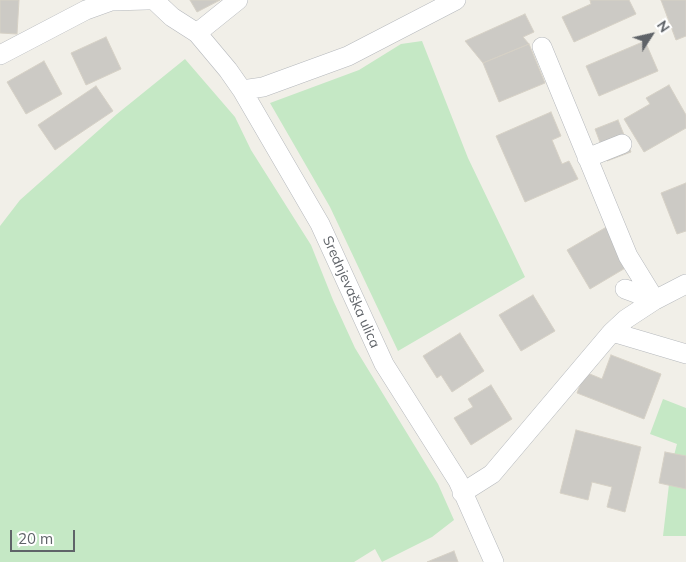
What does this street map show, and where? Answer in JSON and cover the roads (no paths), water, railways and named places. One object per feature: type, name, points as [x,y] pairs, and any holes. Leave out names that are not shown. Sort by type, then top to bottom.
[{"type":"street","points":[[0,55],[86,10],[111,2],[147,0]]},
{"type":"street","name":"Srednjevaška ulica","points":[[154,0],[172,17],[197,33],[242,90],[320,224],[384,364],[458,481],[494,562]]},
{"type":"street","points":[[197,33],[238,0]]},
{"type":"street","points":[[242,90],[263,87],[348,56],[456,0]]},
{"type":"street","points":[[542,47],[628,256],[655,300]]},
{"type":"street","points":[[587,158],[622,144]]},
{"type":"street","points":[[462,493],[492,474],[612,332],[626,319],[655,300],[686,284]]},
{"type":"street","points":[[625,288],[655,300]]},
{"type":"street","points":[[612,332],[686,354]]}]
